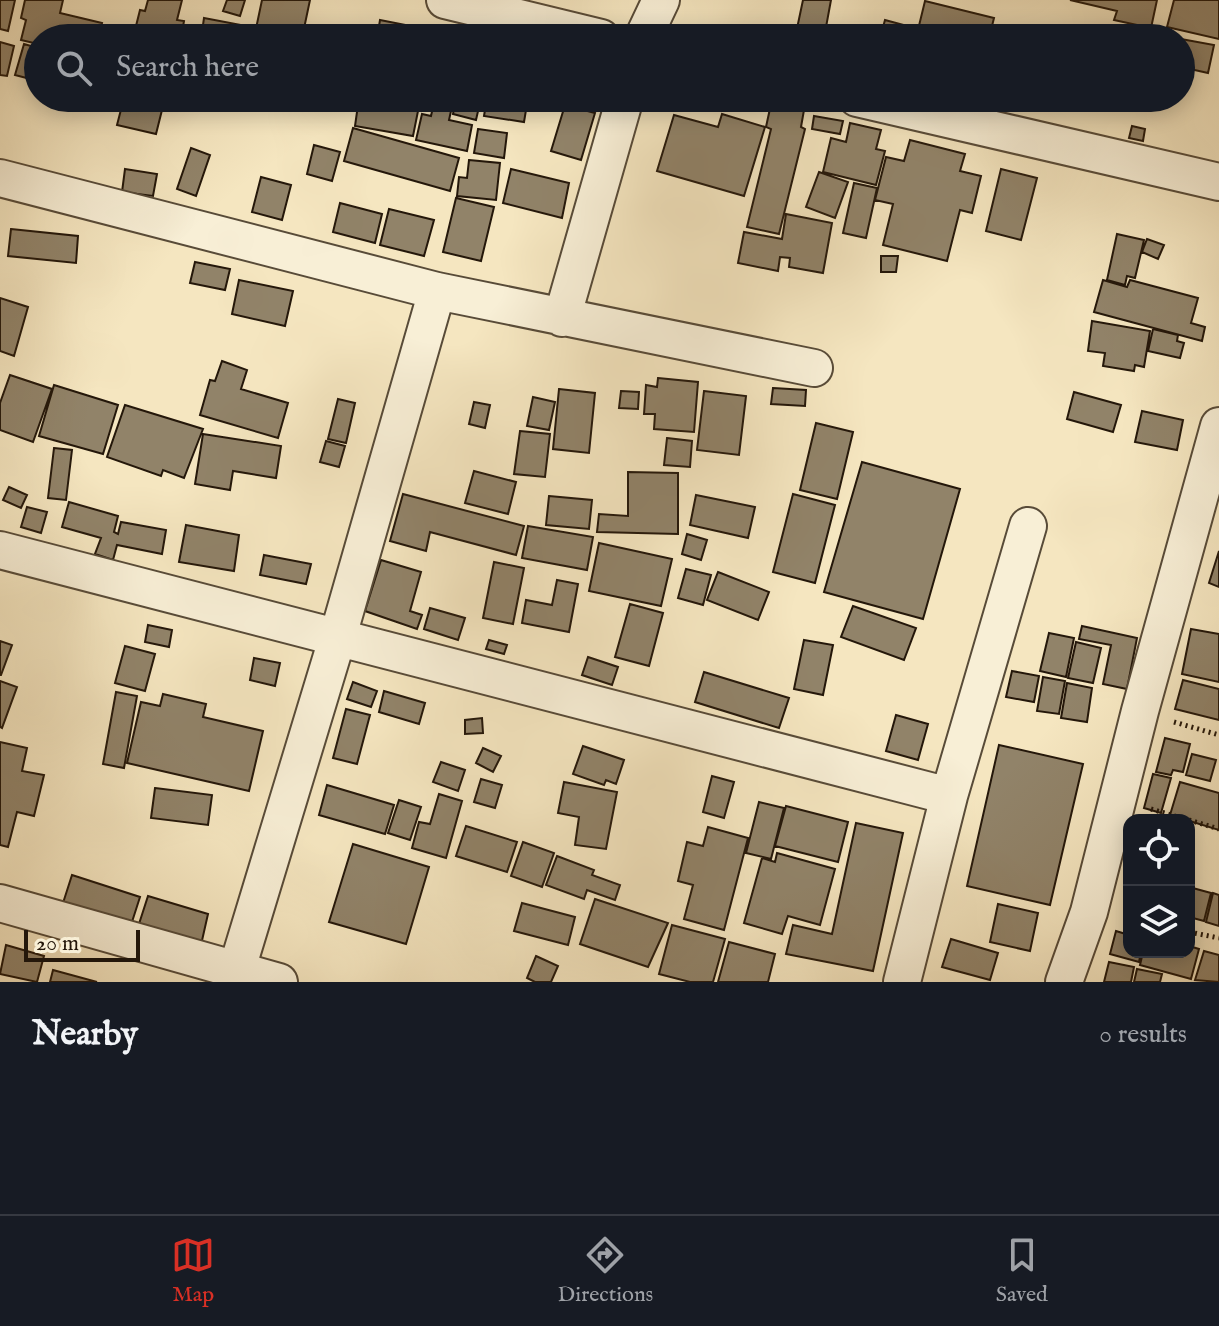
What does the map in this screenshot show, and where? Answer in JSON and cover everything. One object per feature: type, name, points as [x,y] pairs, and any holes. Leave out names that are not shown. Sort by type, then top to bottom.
[{"type":"street","points":[[445,0],[544,24]]},
{"type":"street","points":[[650,24],[661,0]]},
{"type":"street","points":[[562,318],[621,112]]},
{"type":"street","points":[[917,112],[1219,182]]},
{"type":"street","points":[[0,178],[437,291],[814,368]]},
{"type":"street","points":[[235,976],[338,636],[437,291]]},
{"type":"street","points":[[1064,982],[1089,912],[1140,711],[1210,492],[1219,426]]},
{"type":"street","points":[[902,982],[949,796],[1028,526]]},
{"type":"street","points":[[0,550],[949,796]]},
{"type":"street","points":[[0,903],[235,976],[279,982]]},
{"type":"path","points":[[1140,711],[1219,735]]},
{"type":"path","points":[[1195,822],[1219,829]]},
{"type":"path","points":[[1195,933],[1219,938]]},
{"type":"building","points":[[0,0],[15,0],[8,31],[0,29]]},
{"type":"building","points":[[25,0],[63,0],[60,13],[102,23],[25,24],[26,20],[21,18]]},
{"type":"building","points":[[148,0],[182,0],[177,20],[184,21],[183,24],[136,24],[140,10],[145,11]]},
{"type":"building","points":[[227,0],[245,0],[240,16],[223,11]]},
{"type":"building","points":[[262,0],[310,0],[305,24],[257,24]]},
{"type":"building","points":[[803,0],[831,0],[827,24],[798,24]]},
{"type":"building","points":[[1070,0],[1157,0],[1152,24],[1114,20],[1117,11]]},
{"type":"building","points":[[1174,0],[1219,0],[1219,39],[1195,33],[1195,24],[1168,24]]},
{"type":"building","points":[[925,1],[994,18],[992,24],[919,24]]},
{"type":"building","points":[[204,18],[236,24],[203,24]]},
{"type":"building","points":[[380,20],[400,24],[379,24]]},
{"type":"building","points":[[0,42],[14,46],[7,76],[0,75]]},
{"type":"building","points":[[1195,42],[1214,45],[1208,73],[1195,70]]},
{"type":"building","points":[[24,44],[24,77],[15,75]]},
{"type":"building","points":[[120,112],[162,112],[156,134],[117,125]]},
{"type":"building","points":[[357,112],[418,112],[413,136],[355,126]]},
{"type":"building","points":[[432,112],[451,112],[449,120],[472,125],[467,151],[416,140],[422,114],[431,116]]},
{"type":"building","points":[[453,112],[478,112],[476,120]]},
{"type":"building","points":[[485,112],[526,112],[524,122],[484,116]]},
{"type":"building","points":[[563,112],[595,113],[581,160],[551,151]]},
{"type":"building","points":[[769,112],[804,112],[801,127],[805,129],[779,234],[747,227],[771,129],[766,127]]},
{"type":"building","points":[[722,114],[765,127],[744,196],[657,171],[674,115],[718,127]]},
{"type":"building","points":[[814,116],[843,121],[840,134],[812,129]]},
{"type":"building","points":[[850,123],[881,130],[876,149],[885,151],[876,185],[823,172],[831,138],[846,142]]},
{"type":"building","points":[[1132,126],[1145,129],[1143,141],[1129,138]]},
{"type":"building","points":[[353,128],[459,158],[450,191],[344,161]]},
{"type":"building","points":[[478,129],[507,133],[504,158],[474,153]]},
{"type":"building","points":[[910,140],[965,154],[960,171],[981,176],[972,213],[960,210],[947,261],[883,245],[893,204],[875,200],[886,157],[904,161]]},
{"type":"building","points":[[314,145],[340,152],[332,181],[307,174]]},
{"type":"building","points":[[191,148],[210,155],[196,196],[177,189]]},
{"type":"building","points":[[469,160],[500,163],[496,200],[457,196],[459,177],[467,178]]},
{"type":"building","points":[[125,169],[157,174],[153,196],[122,192]]},
{"type":"building","points":[[511,169],[569,183],[562,218],[503,203]]},
{"type":"building","points":[[1001,169],[1037,178],[1021,240],[986,231]]},
{"type":"building","points":[[819,172],[848,182],[835,218],[806,207]]},
{"type":"building","points":[[261,177],[291,185],[282,220],[252,212]]},
{"type":"building","points":[[854,183],[877,188],[866,238],[843,233]]},
{"type":"building","points":[[456,198],[494,207],[481,261],[443,252]]},
{"type":"building","points":[[340,203],[382,214],[375,243],[333,232]]},
{"type":"building","points":[[389,209],[434,220],[424,256],[380,245]]},
{"type":"building","points":[[786,214],[832,223],[823,273],[789,267],[790,258],[780,257],[778,271],[738,263],[744,232],[782,239]]},
{"type":"building","points":[[11,229],[78,236],[76,263],[8,256]]},
{"type":"building","points":[[1117,234],[1144,240],[1135,278],[1127,276],[1125,285],[1107,280]]},
{"type":"building","points":[[1147,239],[1164,245],[1158,259],[1142,252]]},
{"type":"building","points":[[881,256],[898,256],[896,272],[881,272]]},
{"type":"building","points":[[195,262],[230,269],[225,290],[190,283]]},
{"type":"building","points":[[239,280],[293,291],[285,326],[232,314]]},
{"type":"building","points":[[1103,280],[1127,287],[1130,280],[1198,298],[1191,323],[1205,327],[1202,341],[1094,312]]},
{"type":"building","points":[[0,298],[28,307],[14,356],[0,351]]},
{"type":"building","points":[[1092,321],[1150,331],[1144,367],[1135,365],[1134,371],[1103,366],[1105,353],[1088,351]]},
{"type":"building","points":[[1153,329],[1178,335],[1177,341],[1184,343],[1180,358],[1148,351]]},
{"type":"building","points":[[222,361],[247,370],[241,389],[288,403],[278,438],[200,415],[210,380],[215,381]]},
{"type":"building","points":[[10,375],[52,389],[33,442],[0,430],[0,403]]},
{"type":"building","points":[[658,378],[698,382],[694,432],[654,429],[655,414],[644,414],[646,385],[657,387]]},
{"type":"building","points":[[54,385],[118,405],[103,454],[39,436]]},
{"type":"building","points":[[773,388],[806,390],[805,406],[771,404]]},
{"type":"building","points":[[559,389],[595,393],[589,453],[553,449]]},
{"type":"building","points":[[621,391],[639,392],[638,409],[619,408]]},
{"type":"building","points":[[704,391],[746,396],[739,455],[697,450]]},
{"type":"building","points":[[1074,392],[1121,405],[1113,432],[1067,419]]},
{"type":"building","points":[[533,397],[555,402],[549,430],[527,426]]},
{"type":"building","points":[[338,399],[355,403],[346,443],[328,439]]},
{"type":"building","points":[[474,402],[490,405],[485,428],[469,424]]},
{"type":"building","points":[[125,405],[203,429],[184,478],[163,470],[161,476],[107,457]]},
{"type":"building","points":[[1142,411],[1183,420],[1177,450],[1135,442]]},
{"type":"building","points":[[816,423],[853,432],[837,499],[800,490]]},
{"type":"building","points":[[520,431],[550,434],[545,477],[514,474]]},
{"type":"building","points":[[203,434],[281,446],[276,478],[233,471],[230,490],[195,484]]},
{"type":"building","points":[[667,438],[692,441],[690,467],[664,465]]},
{"type":"building","points":[[326,441],[345,446],[339,467],[320,462]]},
{"type":"building","points":[[54,448],[72,450],[66,500],[48,498]]},
{"type":"building","points":[[862,462],[960,489],[923,619],[824,592]]},
{"type":"building","points":[[474,471],[516,482],[508,514],[465,503]]},
{"type":"building","points":[[628,472],[678,473],[678,534],[597,532],[599,514],[628,516]]},
{"type":"building","points":[[9,487],[27,495],[21,508],[3,500]]},
{"type":"building","points":[[403,494],[524,526],[516,555],[430,532],[426,551],[390,541]]},
{"type":"building","points":[[793,494],[835,505],[815,583],[773,572]]},
{"type":"building","points":[[696,495],[755,507],[748,538],[690,525]]},
{"type":"building","points":[[549,496],[592,500],[589,529],[546,525]]},
{"type":"building","points":[[69,502],[118,516],[114,532],[118,534],[121,522],[166,530],[162,554],[117,545],[113,560],[95,554],[101,538],[62,527]]},
{"type":"building","points":[[27,507],[47,512],[41,533],[21,527]]},
{"type":"building","points":[[186,525],[239,535],[234,571],[179,562]]},
{"type":"building","points":[[528,526],[593,537],[587,570],[522,558]]},
{"type":"building","points":[[687,534],[707,540],[701,560],[682,554]]},
{"type":"building","points":[[599,543],[672,559],[661,606],[589,591]]},
{"type":"building","points":[[1219,551],[1219,587],[1209,583]]},
{"type":"building","points":[[264,555],[311,564],[306,584],[260,575]]},
{"type":"building","points":[[381,560],[421,572],[410,611],[422,615],[417,629],[365,611]]},
{"type":"building","points":[[494,562],[524,568],[513,624],[483,618]]},
{"type":"building","points":[[686,569],[711,575],[703,605],[678,598]]},
{"type":"building","points":[[718,572],[769,592],[758,620],[707,600]]},
{"type":"building","points":[[557,580],[578,584],[569,632],[522,623],[526,600],[552,605]]},
{"type":"building","points":[[630,604],[663,613],[649,666],[615,657]]},
{"type":"building","points":[[853,606],[916,628],[904,660],[841,637]]},
{"type":"building","points":[[430,608],[465,618],[458,640],[424,629]]},
{"type":"building","points":[[148,625],[172,630],[169,647],[145,642]]},
{"type":"building","points":[[1082,626],[1137,638],[1127,689],[1103,684],[1111,645],[1079,639]]},
{"type":"building","points":[[1191,629],[1219,634],[1219,682],[1182,674]]},
{"type":"building","points":[[1049,633],[1074,638],[1066,677],[1040,671]]},
{"type":"building","points":[[489,640],[507,645],[504,654],[486,649]]},
{"type":"building","points":[[804,640],[833,645],[823,695],[794,689]]},
{"type":"building","points":[[0,641],[12,645],[1,675],[0,675]]},
{"type":"building","points":[[1076,642],[1101,648],[1093,683],[1068,678]]},
{"type":"building","points":[[125,646],[155,654],[145,691],[115,683]]},
{"type":"building","points":[[588,657],[618,667],[612,685],[582,675]]},
{"type":"building","points":[[254,658],[280,663],[275,686],[250,680]]},
{"type":"building","points":[[1012,671],[1039,676],[1034,702],[1006,697]]},
{"type":"building","points":[[704,672],[789,698],[779,728],[695,702]]},
{"type":"building","points":[[1043,677],[1065,681],[1059,714],[1037,711]]},
{"type":"building","points":[[1183,680],[1219,689],[1219,720],[1175,709]]},
{"type":"building","points":[[0,681],[17,687],[2,728],[0,727]]},
{"type":"building","points":[[353,682],[377,691],[371,707],[347,699]]},
{"type":"building","points":[[1067,683],[1092,688],[1087,722],[1061,718]]},
{"type":"building","points":[[384,691],[425,703],[419,724],[379,712]]},
{"type":"building","points":[[116,692],[137,696],[124,768],[103,764]]},
{"type":"building","points":[[163,694],[206,704],[203,717],[263,731],[249,791],[127,763],[141,702],[160,706]]},
{"type":"building","points":[[346,709],[370,715],[357,764],[333,758]]},
{"type":"building","points":[[896,715],[928,724],[918,760],[886,751]]},
{"type":"building","points":[[482,718],[483,733],[465,734],[465,720]]},
{"type":"building","points":[[1165,738],[1190,744],[1183,772],[1173,770],[1171,775],[1156,772]]},
{"type":"building","points":[[0,742],[27,748],[22,771],[44,775],[34,816],[17,812],[8,847],[0,845]]},
{"type":"building","points":[[999,745],[1083,764],[1050,905],[967,886]]},
{"type":"building","points":[[583,746],[624,760],[616,784],[606,780],[604,785],[573,774]]},
{"type":"building","points":[[483,748],[501,756],[493,772],[476,763]]},
{"type":"building","points":[[1192,754],[1216,760],[1210,781],[1186,775]]},
{"type":"building","points":[[441,762],[465,770],[458,791],[433,782]]},
{"type":"building","points":[[1153,774],[1171,778],[1161,813],[1144,808]]},
{"type":"building","points":[[712,776],[734,782],[724,818],[703,812]]},
{"type":"building","points":[[481,779],[502,785],[495,808],[474,802]]},
{"type":"building","points":[[564,782],[617,792],[606,849],[575,845],[579,817],[558,813]]},
{"type":"building","points":[[1180,782],[1219,793],[1219,830],[1195,823],[1195,814],[1170,814]]},
{"type":"building","points":[[327,785],[394,805],[385,834],[319,815]]},
{"type":"building","points":[[155,788],[212,795],[208,825],[151,818]]},
{"type":"building","points":[[439,794],[462,801],[446,858],[412,848],[419,822],[430,824]]},
{"type":"building","points":[[399,800],[421,807],[410,840],[388,833]]},
{"type":"building","points":[[759,802],[784,808],[771,859],[746,853]]},
{"type":"building","points":[[786,806],[848,822],[838,862],[775,846]]},
{"type":"building","points":[[856,823],[903,833],[873,971],[786,954],[793,925],[832,934]]},
{"type":"building","points":[[466,826],[517,842],[507,872],[456,856]]},
{"type":"building","points":[[708,827],[748,838],[724,930],[684,919],[693,885],[678,881],[687,842],[703,846]]},
{"type":"building","points":[[523,842],[554,853],[542,887],[511,876]]},
{"type":"building","points":[[353,844],[429,867],[406,944],[329,922]]},
{"type":"building","points":[[777,853],[835,869],[820,925],[788,916],[782,934],[744,923],[762,858],[775,862]]},
{"type":"building","points":[[557,856],[594,870],[592,875],[620,885],[615,900],[587,890],[584,899],[546,885]]},
{"type":"building","points":[[72,875],[140,897],[131,925],[63,903]]},
{"type":"building","points":[[1195,889],[1211,893],[1204,921],[1195,919]]},
{"type":"building","points":[[1213,893],[1219,895],[1219,926],[1206,922]]},
{"type":"building","points":[[148,896],[208,914],[201,945],[138,927]]},
{"type":"building","points":[[595,899],[668,923],[648,967],[580,944]]},
{"type":"building","points":[[522,903],[575,917],[568,945],[514,931]]},
{"type":"building","points":[[998,904],[1038,913],[1030,951],[990,942]]},
{"type":"building","points":[[672,925],[725,939],[713,982],[690,982],[659,974]]},
{"type":"building","points":[[1116,931],[1123,933],[1123,958],[1110,954]]},
{"type":"building","points":[[951,939],[998,953],[990,980],[942,967]]},
{"type":"building","points":[[729,942],[775,954],[768,982],[718,982]]},
{"type":"building","points":[[6,945],[44,956],[37,982],[0,974]]},
{"type":"building","points":[[1195,948],[1199,949],[1191,979],[1140,965],[1142,958],[1195,958]]},
{"type":"building","points":[[1204,951],[1219,955],[1219,982],[1195,980]]},
{"type":"building","points":[[536,956],[558,966],[551,982],[535,982],[527,978]]},
{"type":"building","points":[[1109,962],[1134,967],[1131,982],[1104,982]]},
{"type":"building","points":[[1137,969],[1162,974],[1160,982],[1134,982]]},
{"type":"building","points":[[53,970],[97,982],[50,982]]}]
